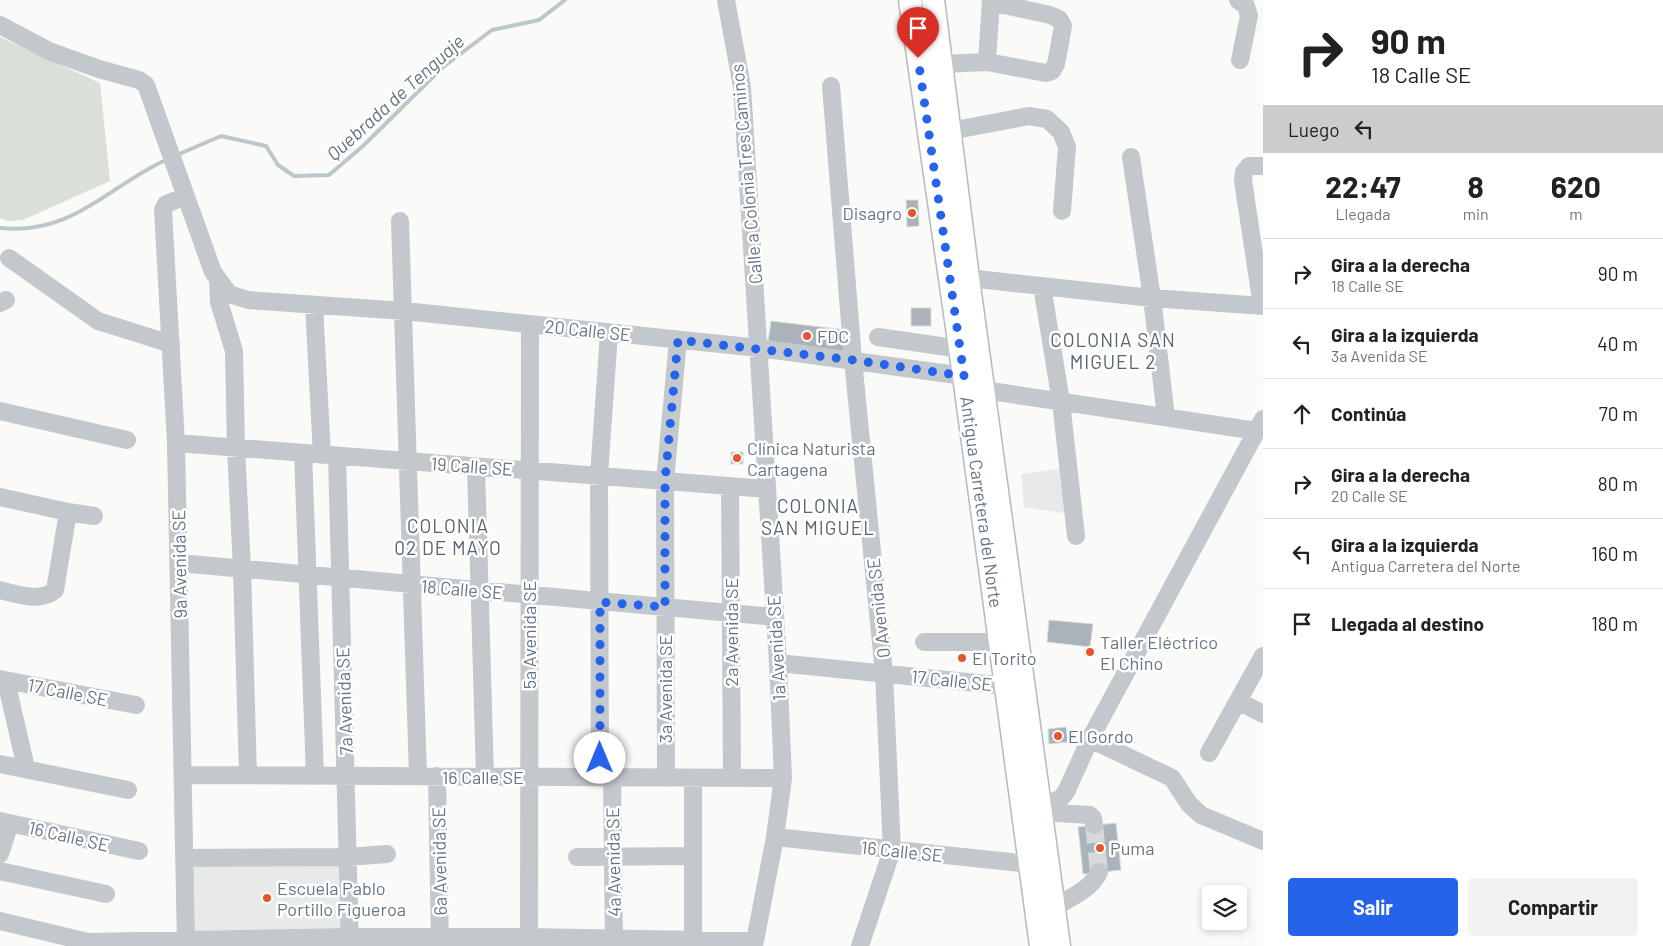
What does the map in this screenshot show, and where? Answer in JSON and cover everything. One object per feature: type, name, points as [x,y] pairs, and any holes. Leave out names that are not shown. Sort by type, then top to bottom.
[{"type":"main road","name":"Antigua Carretera del Norte","points":[[910,0],[961,349],[1042,946]]},
{"type":"main road","name":"Antigua Carretera del Norte","points":[[933,0],[968,278],[1059,946]]},
{"type":"street","name":"Calle a Colonia Tres Caminos","points":[[726,0],[742,87],[758,348]]},
{"type":"street","points":[[1238,0],[1246,6],[1249,16],[1240,60]]},
{"type":"street","points":[[941,64],[986,62],[1046,73],[1052,71],[1056,64],[1063,26],[1059,19],[1050,15],[991,1],[986,62]]},
{"type":"street","points":[[0,25],[49,51],[99,69],[139,80],[146,85],[213,272],[218,279],[219,302],[234,351],[248,775]]},
{"type":"street","name":"0 Avenida SE","points":[[831,86],[853,360],[884,673],[892,850],[860,946]]},
{"type":"street","points":[[950,131],[1029,116],[1047,119],[1061,132],[1067,147],[1062,211]]},
{"type":"street","points":[[1131,157],[1152,298],[1166,417]]},
{"type":"street","points":[[968,278],[1152,298],[1262,306],[1243,181],[1244,172],[1249,166],[1263,166]]},
{"type":"street","name":"9a Avenida SE","points":[[186,196],[166,204],[163,210],[176,443],[186,944]]},
{"type":"street","points":[[400,221],[418,776]]},
{"type":"street","points":[[10,258],[98,321],[171,344]]},
{"type":"street","name":"20 Calle SE","points":[[218,279],[229,294],[248,300],[404,311],[758,348],[964,376]]},
{"type":"street","points":[[1042,286],[1061,402],[1076,536]]},
{"type":"street","name":"7a Avenida SE","points":[[314,305],[341,578],[350,942]]},
{"type":"street","name":"5a Avenida SE","points":[[529,942],[530,324]]},
{"type":"street","name":"4a Avenida SE","points":[[609,333],[599,475],[600,602],[606,777],[613,857],[614,942]]},
{"type":"street","points":[[878,337],[961,349]]},
{"type":"street","name":"3a Avenida SE","points":[[666,778],[665,481],[678,340]]},
{"type":"street","name":"1a Avenida SE","points":[[755,943],[775,837],[783,778],[778,663],[758,348]]},
{"type":"street","points":[[984,390],[1166,417],[1260,425],[1090,739],[1066,792],[1061,798],[1040,811]]},
{"type":"street","points":[[0,411],[127,440]]},
{"type":"street","name":"19 Calle SE","points":[[176,443],[767,489]]},
{"type":"street","points":[[303,453],[315,776]]},
{"type":"street","points":[[476,466],[484,776]]},
{"type":"street","name":"2a Avenida SE","points":[[730,486],[732,778]]},
{"type":"street","points":[[0,497],[94,516]]},
{"type":"street","points":[[0,590],[26,596],[50,594],[55,590],[68,512]]},
{"type":"street","name":"18 Calle SE","points":[[178,563],[774,617]]},
{"type":"street","points":[[924,642],[1001,642]]},
{"type":"street","points":[[1209,753],[1263,656]]},
{"type":"street","name":"17 Calle SE","points":[[778,663],[1007,686]]},
{"type":"street","points":[[3,680],[26,768]]},
{"type":"street","name":"17 Calle SE","points":[[3,680],[136,705]]},
{"type":"street","points":[[1238,701],[1263,714]]},
{"type":"street","points":[[1090,739],[1172,778],[1189,804],[1201,815],[1263,841]]},
{"type":"street","points":[[0,764],[128,790]]},
{"type":"street","name":"16 Calle SE","points":[[182,775],[783,778]]},
{"type":"street","name":"6a Avenida SE","points":[[437,776],[440,942]]},
{"type":"street","points":[[692,778],[693,943]]},
{"type":"street","points":[[1040,811],[1090,815],[1093,818],[1094,826]]},
{"type":"street","points":[[0,854],[5,822]]},
{"type":"street","name":"16 Calle SE","points":[[5,822],[139,852]]},
{"type":"street","name":"16 Calle SE","points":[[775,837],[1030,864]]},
{"type":"street","points":[[184,858],[387,854]]},
{"type":"street","points":[[577,857],[693,856]]},
{"type":"street","points":[[0,872],[106,894]]},
{"type":"street","points":[[1053,908],[1086,888],[1095,880],[1099,872]]},
{"type":"street","points":[[0,921],[88,942],[186,944],[350,942],[755,943]]},
{"type":"shaded area","points":[[0,37],[100,83],[110,181],[23,220],[8,221],[0,218]]},
{"type":"shaded area","points":[[1065,468],[1070,514],[1024,507],[1021,474]]},
{"type":"shaded area","name":"Escuela Pablo Portillo Figueroa","points":[[344,862],[345,933],[190,938],[189,864]]},
{"type":"building","name":"Disagro","points":[[906,200],[918,200],[919,226],[907,227]]},
{"type":"building","points":[[911,308],[931,308],[931,326],[911,326]]},
{"type":"building","name":"FDC","points":[[771,321],[846,330],[843,352],[768,342]]},
{"type":"building","name":"Clínica Naturista Cartagena","points":[[731,452],[743,452],[743,464],[731,464]]},
{"type":"building","points":[[1049,620],[1093,624],[1090,647],[1047,642]]},
{"type":"building","name":"Taller Eléctrico El Chino","points":[[1085,648],[1096,649],[1095,656],[1084,655]]},
{"type":"building","name":"El Gordo","points":[[1066,727],[1068,742],[1049,744],[1048,729]]},
{"type":"building","name":"Puma","points":[[1116,823],[1121,870],[1083,874],[1078,827]]},
{"type":"waterway","name":"Quebrada de Tenguaje","points":[[177,155],[221,136],[266,146],[278,165],[294,176],[329,175],[363,146],[443,67],[492,30],[539,20],[565,0]]},
{"type":"waterway","name":"Quebrada de Tenguaje","points":[[0,228],[26,228],[49,224],[70,217],[168,159]]},
{"type":"tunnel","points":[[1094,825],[1099,872]]},
{"type":"place","name":"Disagro","points":[[912,213]]},
{"type":"place","name":"FDC","points":[[807,336]]},
{"type":"place","name":"Clínica Naturista Cartagena","points":[[737,458]]},
{"type":"place","name":"Taller Eléctrico El Chino","points":[[1090,652]]},
{"type":"place","name":"El Torito","points":[[962,658]]},
{"type":"place","name":"El Gordo","points":[[1058,736]]},
{"type":"place","name":"Puma","points":[[1100,848]]},
{"type":"place","name":"Escuela Pablo Portillo Figueroa","points":[[267,898]]},
{"type":"district","name":"COLONIA SAN MIGUEL 2","points":[[1113,350]]},
{"type":"district","name":"COLONIA SAN MIGUEL","points":[[818,516]]},
{"type":"district","name":"COLONIA 02 DE MAYO","points":[[448,536]]},
{"type":"route","points":[[600,758],[600,602],[665,607],[665,481],[678,340],[758,348],[964,376],[918,58]]}]
